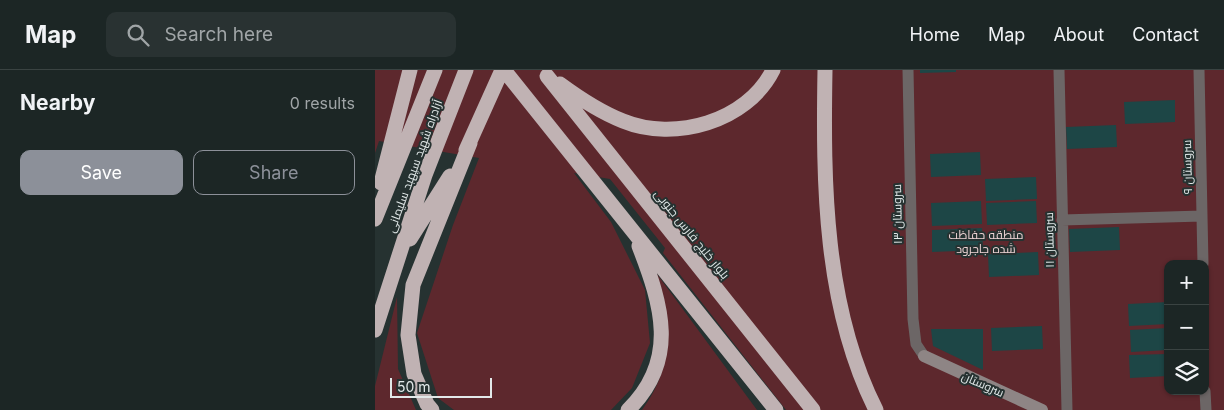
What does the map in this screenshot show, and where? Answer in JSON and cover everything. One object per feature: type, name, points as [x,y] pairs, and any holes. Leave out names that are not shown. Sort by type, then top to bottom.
[{"type":"highway","points":[[375,208],[409,70]]},
{"type":"highway","name":"آزادراه شهید سپهبد سلیمانی","points":[[375,219],[435,70]]},
{"type":"highway","name":"آزادراه شهید سپهبد سلیمانی","points":[[375,330],[425,175],[466,70]]},
{"type":"highway","points":[[433,410],[427,404],[414,374],[408,335],[413,285],[471,142],[503,70],[776,410]]},
{"type":"highway","points":[[545,73],[584,101],[624,122],[663,130],[704,124],[741,107],[773,70]]},
{"type":"highway","points":[[825,70],[827,211],[835,277],[847,338],[876,410]]},
{"type":"highway","name":"بلوار خلیج فارس جنوبی","points":[[545,73],[813,410]]},
{"type":"highway","points":[[397,259],[471,142]]},
{"type":"highway","points":[[628,410],[640,399],[656,372],[663,341],[653,284],[633,231]]},
{"type":"street","name":"سروستان ۱۳","points":[[908,70],[913,319],[916,344],[924,356]]},
{"type":"street","name":"سروستان ۱۱","points":[[1059,70],[1067,410]]},
{"type":"street","name":"سروستان ۹","points":[[1199,70],[1203,260]]},
{"type":"street","points":[[1063,220],[1202,216]]},
{"type":"street","name":"سروستان","points":[[924,356],[1042,410]]},
{"type":"street","points":[[1205,395],[1205,410]]},
{"type":"green space","name":"منطقه حفاظت شده جاجرود","points":[[375,70],[1224,70],[1224,410],[786,410],[663,253],[665,248],[610,179],[574,173],[611,222],[645,290],[650,343],[632,388],[611,410],[454,410],[438,398],[417,333],[453,225],[479,158],[379,141],[375,153]]},
{"type":"green space","points":[[654,270],[757,410],[642,410],[661,375],[665,358],[666,342],[663,308]]},
{"type":"green space","points":[[397,297],[398,369],[416,410],[375,410],[375,386]]},
{"type":"building","points":[[920,70],[956,70],[956,72],[920,73]]},
{"type":"building","points":[[1175,100],[1175,122],[1125,124],[1124,102]]},
{"type":"building","points":[[1116,125],[1117,147],[1067,149],[1066,127]]},
{"type":"building","points":[[980,152],[981,175],[931,177],[930,154]]},
{"type":"building","points":[[1036,177],[1037,199],[986,201],[985,179]]},
{"type":"building","points":[[981,201],[982,224],[932,226],[931,203]]},
{"type":"building","points":[[1036,201],[1037,223],[987,225],[986,203]]},
{"type":"building","points":[[1119,227],[1120,250],[1070,252],[1069,229]]},
{"type":"building","points":[[982,228],[983,250],[932,252],[932,230]]},
{"type":"building","points":[[1038,252],[1039,275],[989,277],[988,254]]},
{"type":"building","points":[[1164,302],[1164,324],[1129,326],[1128,304]]},
{"type":"building","points":[[1042,326],[1043,349],[992,351],[991,328]]},
{"type":"building","points":[[1164,328],[1164,350],[1131,352],[1130,330]]},
{"type":"building","points":[[931,329],[983,329],[983,370],[933,346]]},
{"type":"building","points":[[1164,354],[1164,376],[1130,378],[1129,355]]}]
